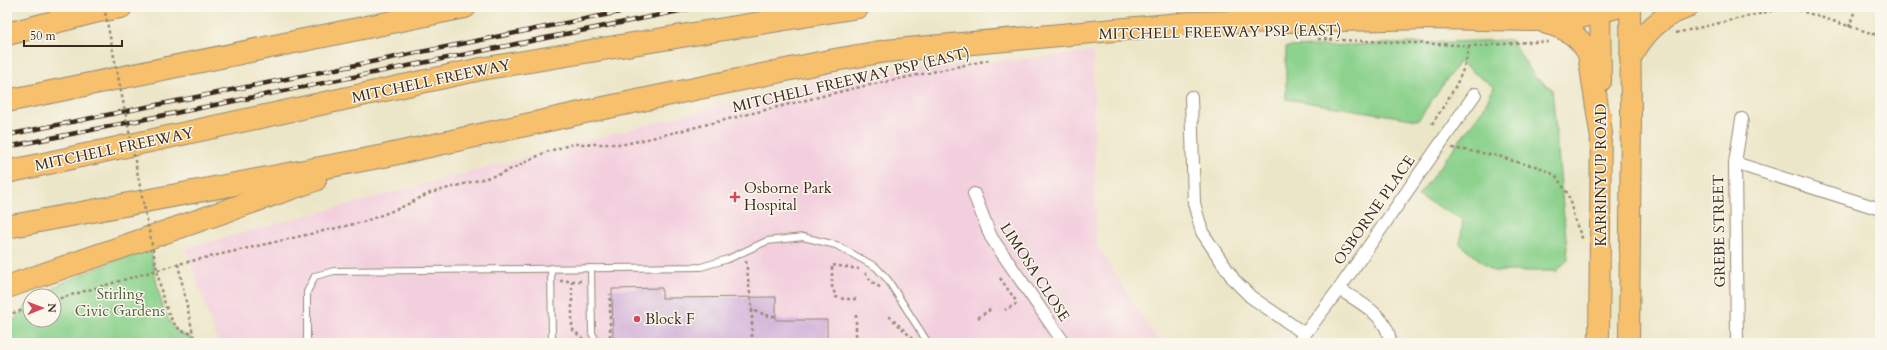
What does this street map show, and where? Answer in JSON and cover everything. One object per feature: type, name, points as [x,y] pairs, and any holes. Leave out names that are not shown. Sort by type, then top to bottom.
[{"type":"highway","points":[[7,34],[94,12],[121,7]]},
{"type":"highway","points":[[7,101],[465,7]]},
{"type":"highway","name":"MITCHELL FREEWAY","points":[[7,172],[481,69],[858,7]]},
{"type":"highway","name":"KARRINYUP ROAD","points":[[1629,343],[1630,7]]},
{"type":"highway","points":[[1631,56],[1640,40],[1653,25],[1686,7]]},
{"type":"highway","points":[[7,227],[384,156],[594,110],[829,61],[886,51],[1191,23],[1435,18],[1532,20],[1574,19],[1605,9]]},
{"type":"highway","name":"KARRINYUP ROAD","points":[[1599,343],[1601,133],[1605,9]]},
{"type":"highway","points":[[1532,20],[1555,25],[1572,32],[1584,44],[1589,54],[1601,133]]},
{"type":"highway","points":[[7,288],[384,156]]},
{"type":"street","name":"OSBORNE PLACE","points":[[1301,338],[1339,289],[1475,94]]},
{"type":"street","points":[[1191,97],[1194,203],[1202,232],[1234,280],[1251,297],[1301,338]]},
{"type":"street","name":"GREBE STREET","points":[[1737,343],[1734,163],[1742,119]]},
{"type":"street","points":[[1734,163],[1880,209]]},
{"type":"street","name":"LIMOSA CLOSE","points":[[974,194],[991,237],[1064,343]]},
{"type":"street","points":[[1339,289],[1378,316],[1387,327],[1390,343]]},
{"type":"lane","points":[[307,343],[307,292],[315,276],[334,271],[701,267],[728,259],[767,241],[803,237],[836,245],[876,267],[884,276],[928,343]]},
{"type":"lane","points":[[551,268],[552,339],[560,343]]},
{"type":"lane","points":[[591,268],[592,333],[597,343]]},
{"type":"path","points":[[104,7],[162,294],[169,316],[178,329],[192,334]]},
{"type":"path","points":[[1713,9],[1719,7]]},
{"type":"path","points":[[1672,34],[1789,7],[1880,36]]},
{"type":"path","points":[[1849,27],[1856,7]]},
{"type":"path","name":"MITCHELL FREEWAY PSP (EAST)","points":[[1310,39],[1469,46],[1549,42]]},
{"type":"path","points":[[1432,124],[1455,88],[1468,57],[1469,46]]},
{"type":"path","name":"MITCHELL FREEWAY PSP (EAST)","points":[[62,298],[178,264],[363,222],[400,208],[430,194],[501,174],[546,152],[573,144],[625,144],[851,89],[990,60]]},
{"type":"path","points":[[1451,148],[1499,156],[1516,162],[1539,167],[1555,175],[1568,194],[1575,221],[1584,242]]},
{"type":"path","points":[[744,251],[752,310],[752,343]]},
{"type":"path","points":[[178,264],[195,343]]},
{"type":"path","points":[[856,300],[836,297],[832,286],[832,265],[862,270],[872,282],[884,290]]},
{"type":"path","points":[[1000,278],[1016,301],[1016,304],[1005,310]]},
{"type":"path","points":[[560,281],[586,281]]},
{"type":"path","points":[[572,281],[572,329],[583,339]]},
{"type":"path","points":[[610,294],[610,343]]},
{"type":"path","points":[[978,318],[991,309]]},
{"type":"path","points":[[7,315],[22,310]]},
{"type":"path","points":[[752,310],[769,316],[776,316]]},
{"type":"path","points":[[856,315],[856,343]]},
{"type":"path","points":[[889,316],[890,319],[910,336],[914,343]]},
{"type":"shaded area","name":"Osborne Park Hospital","points":[[1093,52],[1096,243],[1153,334],[1162,343],[218,343],[186,248],[825,77]]},
{"type":"green space","points":[[1511,40],[1535,77],[1552,89],[1568,259],[1557,271],[1493,271],[1460,244],[1463,220],[1418,196],[1483,109],[1494,87],[1459,62],[1418,120],[1286,99],[1286,47]]},
{"type":"green space","name":"Stirling Civic Gardens","points":[[150,246],[159,292],[166,314],[171,324],[177,331],[191,338],[191,343],[7,343],[7,328],[22,311],[22,328],[62,328],[62,288],[54,288],[64,282]]},
{"type":"building","points":[[662,288],[662,298],[776,297],[776,320],[827,320],[827,343],[613,343],[612,289]]},
{"type":"railway","points":[[7,135],[645,7]]},
{"type":"railway","points":[[7,147],[699,7]]},
{"type":"place","name":"Osborne Park Hospital","points":[[735,197]]},
{"type":"place","name":"Block F","points":[[637,319]]}]
